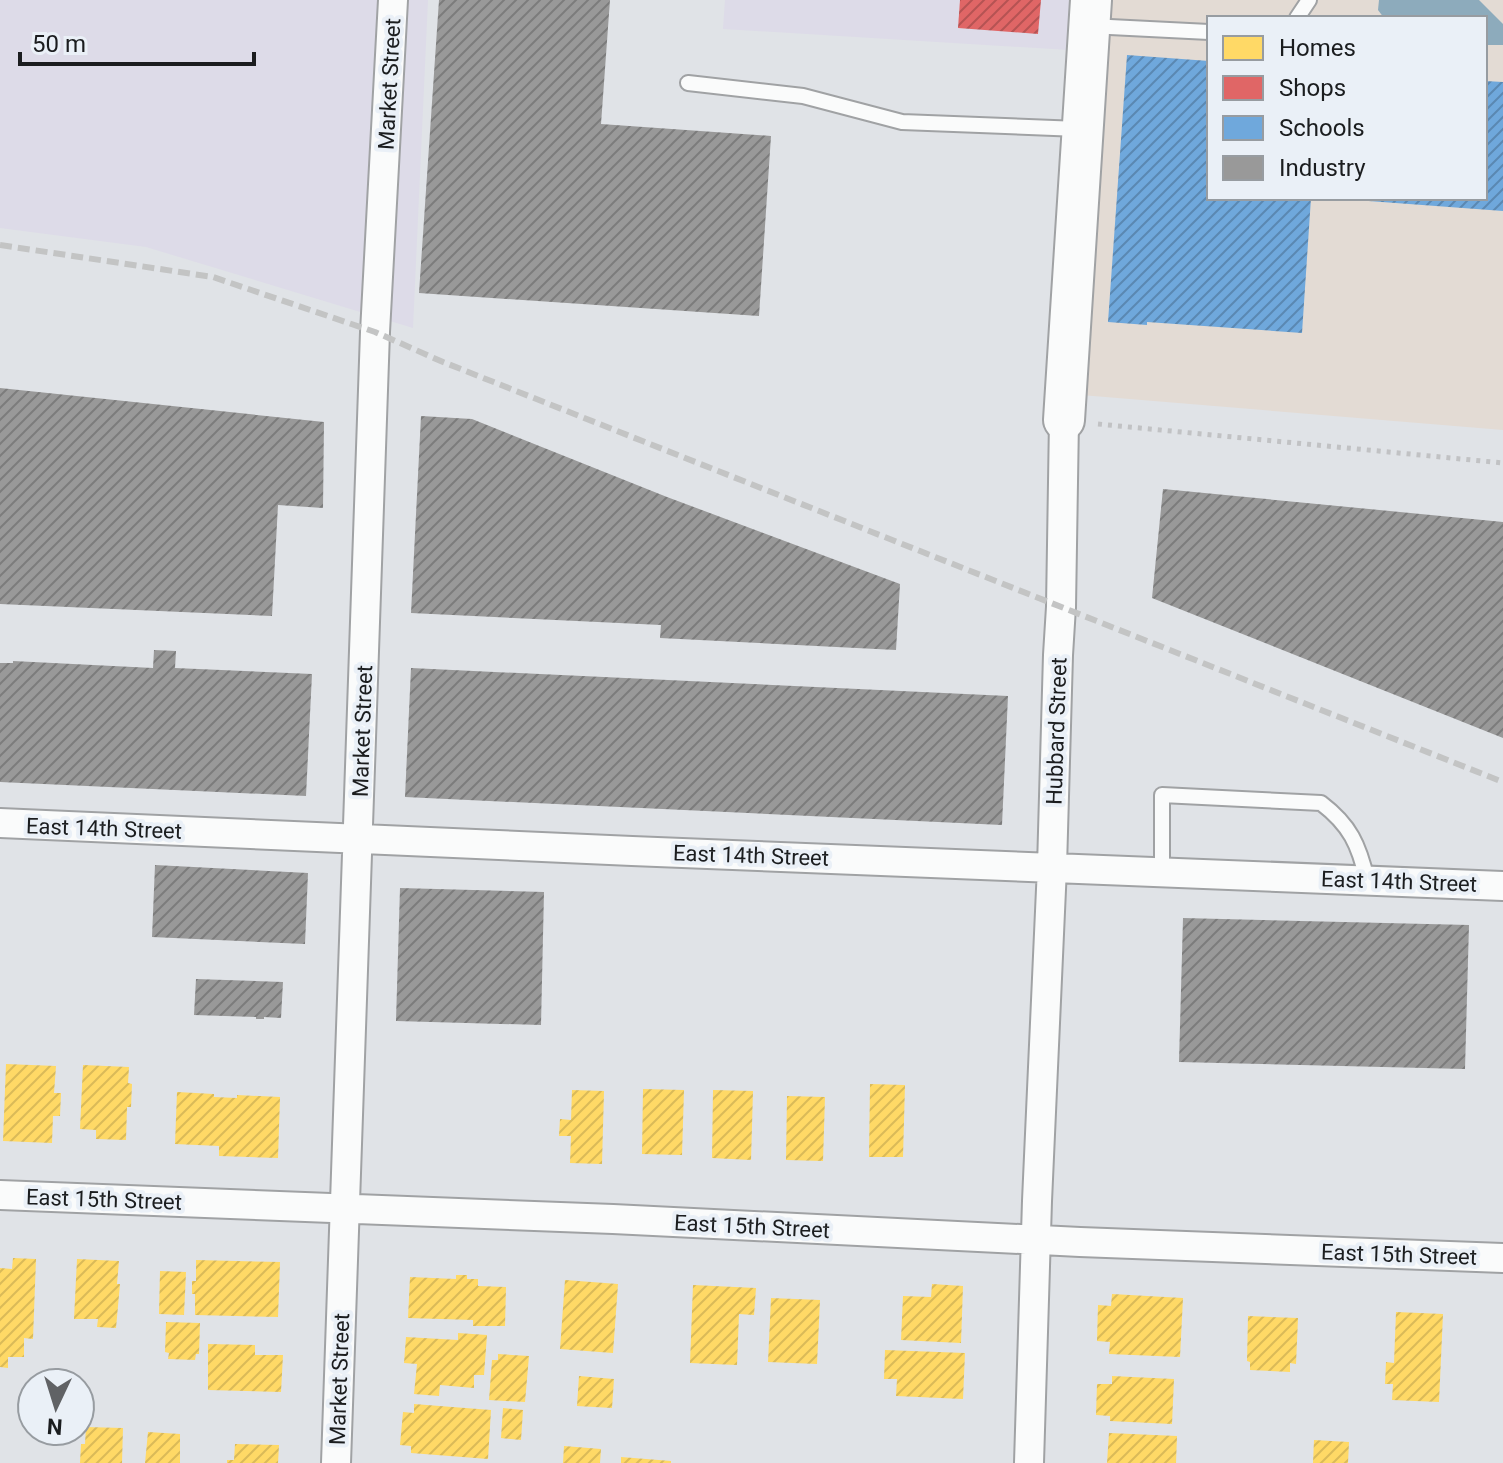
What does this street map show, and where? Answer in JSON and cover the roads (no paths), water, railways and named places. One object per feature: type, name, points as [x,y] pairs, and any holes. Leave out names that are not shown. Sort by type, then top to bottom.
[{"type":"main road","name":"Hubbard Street","points":[[1064,420],[1090,13]]},
{"type":"street","name":"Market Street","points":[[336,1463],[375,332],[393,0]]},
{"type":"street","name":"Hubbard Street","points":[[1029,1463],[1061,607],[1064,420]]},
{"type":"street","name":"East 14th Street","points":[[0,823],[1503,886]]},
{"type":"street","name":"East 15th Street","points":[[0,1195],[1503,1258]]},
{"type":"lane","points":[[1090,13],[1207,32]]},
{"type":"lane","points":[[688,83],[803,96],[902,122],[1083,129]]},
{"type":"lane","points":[[1162,871],[1162,795],[1321,803],[1337,815],[1352,836],[1367,880]]},
{"type":"water","points":[[1379,0],[1479,0],[1503,24],[1503,45],[1487,45],[1487,16],[1382,16],[1378,10]]},
{"type":"railway","points":[[0,245],[213,277],[375,332],[443,362],[1503,782]]}]
